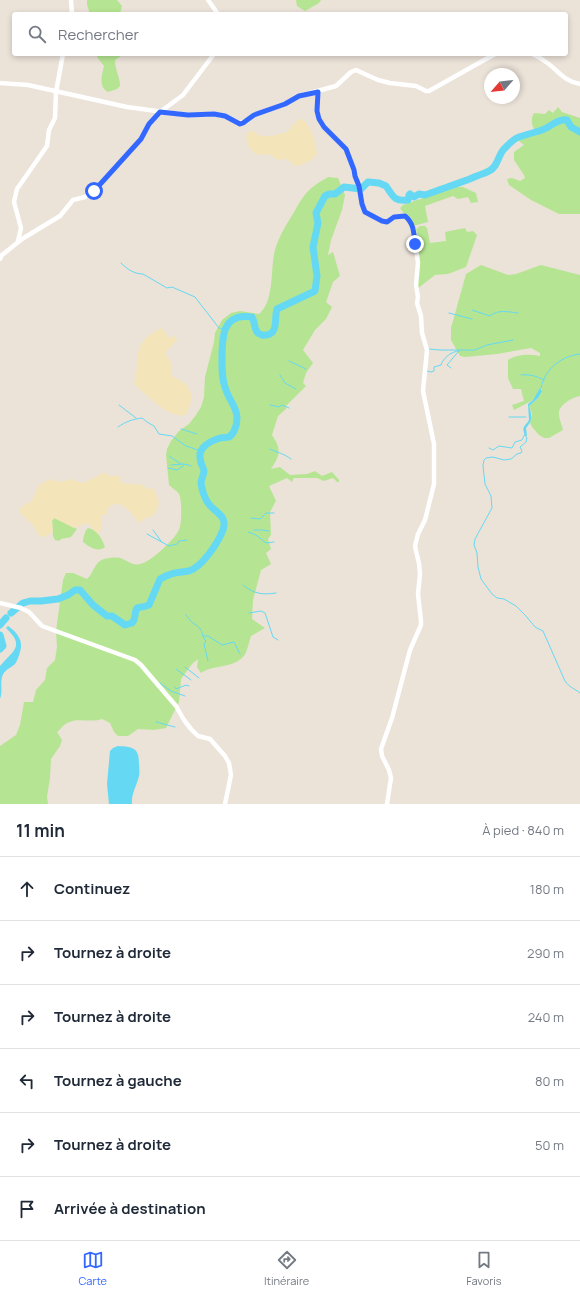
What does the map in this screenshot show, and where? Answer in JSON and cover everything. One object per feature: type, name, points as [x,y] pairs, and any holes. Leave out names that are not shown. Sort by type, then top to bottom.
[{"type":"street","points":[[71,0],[72,12]]},
{"type":"street","points":[[208,0],[217,12]]},
{"type":"street","points":[[17,243],[21,228],[14,202],[15,195],[17,189],[47,146],[49,130],[55,118],[56,92],[63,56]]},
{"type":"street","points":[[0,259],[2,255],[17,243],[60,216],[73,200],[86,197],[94,191],[141,139],[149,124],[160,112],[183,95],[212,56]]},
{"type":"street","points":[[0,83],[28,85],[128,107],[160,112],[188,115],[214,114],[225,116],[240,124],[254,115],[285,104],[299,96],[336,86],[351,72],[356,70],[378,80],[416,86],[426,92],[491,56]]},
{"type":"street","points":[[535,56],[547,63],[563,78],[580,84]]},
{"type":"street","points":[[318,92],[317,111],[319,119],[324,127],[346,149],[359,186],[365,212],[387,222],[394,217],[405,216],[409,219],[413,226],[418,263],[416,285],[418,297],[417,303],[421,316],[422,333],[427,350],[423,391],[425,408],[434,444],[434,484],[425,520],[418,534],[416,546],[420,574],[418,594],[421,625],[410,650],[392,718],[381,748],[382,756],[391,778],[387,804]]},
{"type":"street","points":[[0,603],[21,608],[29,612],[42,626],[135,660],[141,665],[176,706],[184,720],[198,736],[210,739],[225,756],[229,763],[231,775],[225,804]]},
{"type":"green space","points":[[87,0],[117,0],[122,6],[120,12],[89,12]]},
{"type":"green space","points":[[296,0],[321,0],[319,3],[305,11],[297,6]]},
{"type":"green space","points":[[121,56],[115,60],[120,83],[120,86],[117,89],[108,92],[103,87],[102,73],[104,66],[97,57]]},
{"type":"green space","points":[[558,107],[562,112],[580,118],[580,214],[559,214],[531,200],[509,185],[507,179],[512,178],[520,181],[525,178],[514,160],[514,152],[524,145],[519,141],[519,137],[535,132],[532,122],[534,113],[545,114],[549,110],[553,113]]},
{"type":"green space","points":[[328,177],[338,178],[345,195],[342,210],[331,240],[328,255],[333,252],[340,276],[333,282],[326,302],[332,307],[326,319],[315,330],[303,350],[313,363],[306,373],[303,383],[306,386],[278,416],[272,435],[279,452],[271,469],[280,467],[290,475],[307,474],[315,471],[322,476],[332,472],[339,482],[333,478],[324,481],[317,478],[294,478],[292,482],[287,478],[269,486],[276,501],[270,512],[271,535],[268,539],[271,549],[266,553],[271,564],[261,570],[253,600],[252,619],[265,628],[251,636],[247,650],[243,657],[238,661],[228,665],[211,668],[201,673],[197,667],[198,659],[192,664],[181,679],[179,702],[166,728],[154,730],[138,729],[128,736],[118,736],[114,732],[110,723],[102,719],[76,720],[66,724],[57,732],[62,740],[60,746],[51,759],[47,797],[48,804],[0,804],[0,746],[16,735],[20,725],[24,702],[33,702],[36,690],[45,680],[47,668],[55,660],[57,647],[56,631],[63,580],[66,573],[73,573],[87,579],[101,560],[110,558],[120,558],[134,564],[140,564],[162,550],[179,530],[181,523],[181,501],[177,491],[169,485],[166,455],[167,449],[179,431],[189,424],[201,407],[204,397],[205,377],[215,333],[222,320],[231,313],[240,311],[259,314],[264,308],[270,293],[275,250],[281,235],[304,196],[315,185]]},
{"type":"green space","points":[[455,187],[463,187],[476,193],[478,202],[471,203],[468,197],[458,199],[453,196],[425,206],[428,222],[413,226],[400,208],[403,205]]},
{"type":"green space","points":[[420,226],[425,226],[427,228],[430,243],[446,241],[445,232],[465,228],[467,232],[473,231],[477,235],[466,267],[448,274],[435,275],[417,289],[418,270],[414,231]]},
{"type":"green space","points":[[481,265],[508,275],[516,274],[541,265],[580,275],[580,396],[563,405],[559,411],[559,416],[563,430],[549,438],[544,438],[539,435],[530,423],[532,414],[529,406],[538,398],[542,390],[541,388],[533,400],[514,410],[512,405],[524,401],[521,389],[513,389],[508,378],[508,360],[523,355],[540,356],[540,353],[531,348],[497,354],[465,357],[460,356],[451,340],[451,328],[466,274]]},
{"type":"green space","points":[[54,518],[77,529],[71,537],[61,539],[59,541],[55,540],[53,536],[52,521]]},
{"type":"green space","points":[[88,528],[97,533],[105,547],[102,549],[96,549],[83,542],[84,534]]},
{"type":"sand","points":[[303,119],[313,135],[317,154],[313,159],[301,165],[295,166],[284,158],[278,160],[270,155],[256,154],[248,146],[246,139],[248,132],[253,131],[260,136],[272,136],[287,132],[298,120]]},
{"type":"sand","points":[[162,328],[169,338],[175,336],[177,340],[165,353],[172,365],[172,376],[184,383],[190,391],[191,402],[186,415],[179,415],[165,410],[151,400],[134,384],[137,358],[141,345],[152,333]]},
{"type":"sand","points":[[106,472],[108,476],[120,476],[121,483],[143,485],[147,489],[153,488],[159,502],[153,516],[146,518],[139,523],[122,505],[114,504],[106,510],[108,514],[101,515],[102,528],[98,534],[87,523],[74,528],[54,518],[52,521],[53,532],[45,537],[39,536],[33,525],[19,512],[22,506],[32,500],[40,484],[51,479],[60,482],[70,479],[83,483]]},
{"type":"water","points":[[540,388],[542,391],[538,398],[529,406],[531,418],[530,423],[526,428],[527,436],[523,430],[529,420],[528,404],[533,400]]},
{"type":"water","points":[[8,626],[19,637],[21,648],[19,657],[15,664],[5,671],[3,675],[1,680],[0,699],[0,666],[13,652],[16,644],[12,634],[6,628]]},
{"type":"water","points":[[118,746],[134,749],[139,758],[139,774],[133,793],[132,804],[109,804],[107,784],[110,751]]},
{"type":"waterway","points":[[11,613],[23,603],[58,599],[75,590],[80,590],[93,605],[107,616],[112,616],[125,625],[132,623],[136,609],[149,605],[160,579],[171,574],[194,569],[209,554],[221,535],[224,521],[208,503],[203,493],[201,483],[204,471],[200,461],[200,453],[209,442],[220,438],[229,437],[233,433],[237,420],[236,410],[227,394],[222,376],[222,344],[225,329],[234,319],[252,317],[257,332],[264,335],[270,334],[273,332],[275,325],[277,309],[315,291],[317,276],[313,247],[318,223],[316,213],[325,196],[335,194],[344,187],[361,189],[368,182],[379,183],[386,186],[394,198],[408,200],[410,194],[414,197],[419,194],[425,195],[487,172],[494,167],[502,152],[515,139],[543,130],[556,122],[567,120],[571,127],[580,132]]},
{"type":"waterway","points":[[121,263],[131,271],[143,274],[167,288],[172,287],[195,297],[219,328],[226,328]]},
{"type":"waterway","points":[[472,310],[490,316],[496,312],[518,313]]},
{"type":"waterway","points":[[449,313],[472,319]]},
{"type":"waterway","points":[[429,349],[475,350],[487,345],[513,340]]},
{"type":"waterway","points":[[427,371],[434,371],[434,367],[441,365],[448,355],[459,351]]},
{"type":"waterway","points":[[451,368],[447,365],[458,352]]},
{"type":"waterway","points":[[541,388],[546,375],[555,364],[567,357],[580,354]]},
{"type":"waterway","points":[[289,361],[306,369]]},
{"type":"waterway","points":[[280,375],[285,383],[296,389]]},
{"type":"waterway","points":[[521,375],[538,377],[544,380]]},
{"type":"waterway","points":[[119,405],[136,418]]},
{"type":"waterway","points":[[270,405],[279,407],[282,405],[289,408]]},
{"type":"waterway","points":[[509,417],[526,417]]},
{"type":"waterway","points":[[118,427],[129,421],[142,418],[154,426],[159,434],[172,436],[186,446],[201,451]]},
{"type":"waterway","points":[[181,429],[197,434]]},
{"type":"waterway","points":[[489,448],[493,450],[499,446],[512,448],[515,442],[522,440],[525,434]]},
{"type":"waterway","points":[[525,435],[527,438],[526,442],[520,447],[522,451],[521,453],[517,454],[511,459],[504,460],[493,457],[486,458],[484,460],[483,466],[485,484],[491,496],[492,508],[475,539],[474,545],[477,553],[478,567],[481,579],[492,594],[497,598],[504,599],[516,606],[535,627],[543,631],[565,681],[570,687],[580,693]]},
{"type":"waterway","points":[[270,449],[291,459]]},
{"type":"waterway","points":[[169,456],[181,464]]},
{"type":"waterway","points":[[171,465],[184,464]]},
{"type":"waterway","points":[[168,468],[177,470],[185,464],[191,466]]},
{"type":"waterway","points":[[251,518],[260,519],[266,513],[274,513]]},
{"type":"waterway","points":[[153,530],[161,541]]},
{"type":"waterway","points":[[254,530],[269,531]]},
{"type":"waterway","points":[[248,532],[256,535],[266,543],[274,542]]},
{"type":"waterway","points":[[147,534],[169,546],[177,544],[179,541],[187,540]]},
{"type":"waterway","points":[[243,585],[258,593],[276,593]]},
{"type":"waterway","points":[[249,613],[261,611],[265,613],[273,637],[278,640]]},
{"type":"waterway","points":[[186,615],[200,628],[203,636],[208,636],[222,645],[234,642],[240,654]]},
{"type":"waterway","points":[[0,625],[6,618]]},
{"type":"waterway","points":[[0,635],[3,646],[0,649]]},
{"type":"waterway","points":[[203,636],[206,642],[204,644],[208,661]]},
{"type":"waterway","points":[[185,667],[199,678]]},
{"type":"waterway","points":[[176,669],[191,680]]},
{"type":"waterway","points":[[160,683],[171,691],[185,696]]},
{"type":"waterway","points":[[175,687],[176,689],[186,685],[189,686]]},
{"type":"waterway","points":[[156,722],[175,727]]},
{"type":"route","points":[[94,191],[141,139],[149,124],[160,112],[188,115],[214,114],[225,116],[240,124],[247,121],[254,115],[285,104],[299,96],[318,92],[317,111],[319,119],[324,127],[346,149],[361,192],[361,200],[365,212],[387,222],[394,217],[405,216],[409,219],[413,226],[415,244]]}]
